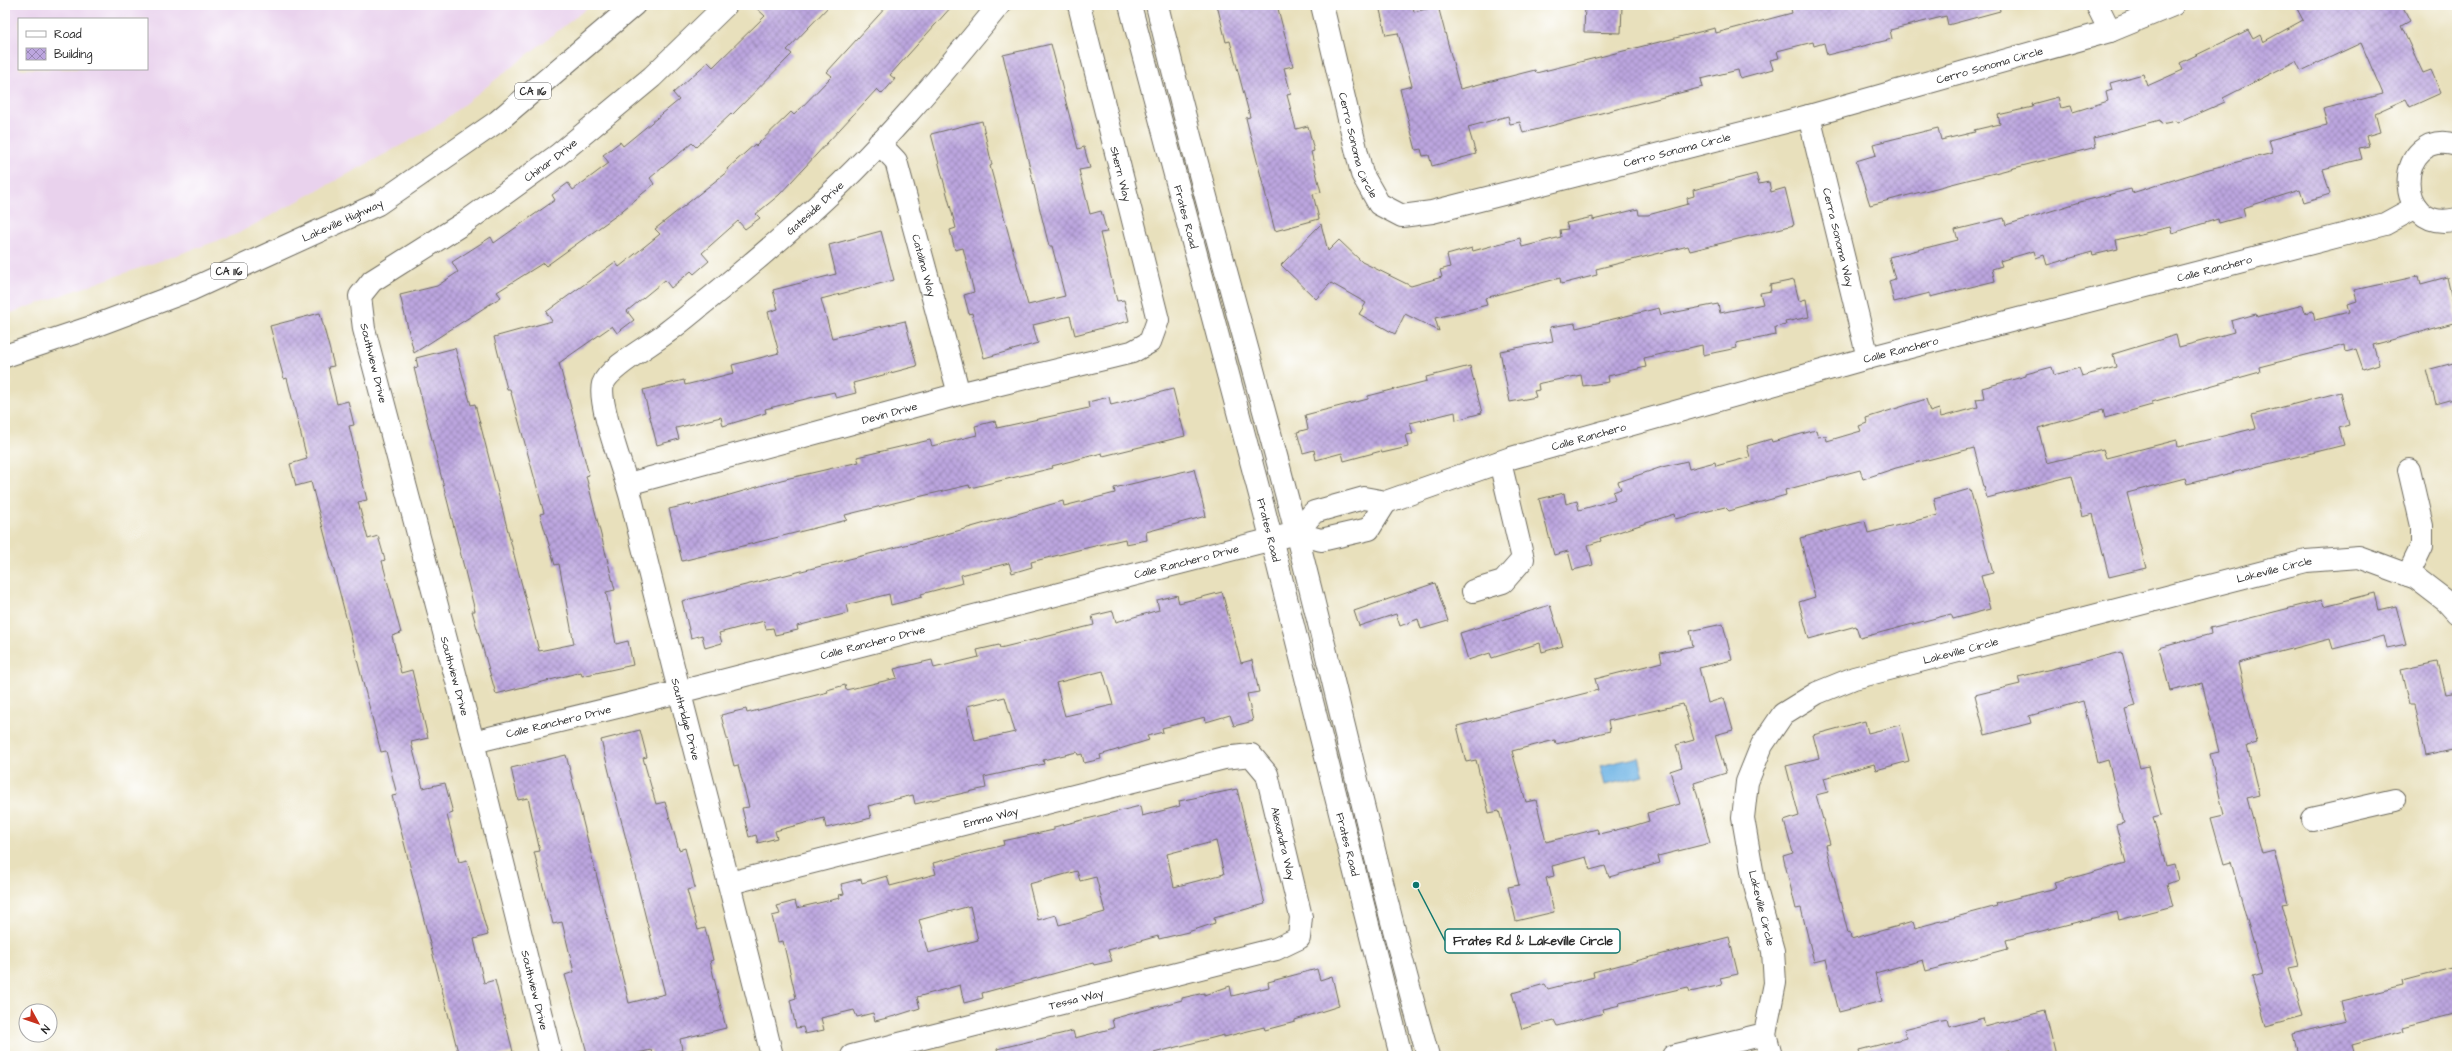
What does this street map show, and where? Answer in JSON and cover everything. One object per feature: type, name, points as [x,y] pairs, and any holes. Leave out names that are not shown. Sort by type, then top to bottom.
[{"type":"street","name":"Lakeville Highway","points":[[5,356],[89,328],[190,290],[378,204],[498,121],[634,5]]},
{"type":"street","name":"Chinar Drive","points":[[360,296],[372,282],[467,221],[558,155],[652,77],[726,5]]},
{"type":"street","name":"Gateside Drive","points":[[603,382],[618,366],[664,334],[710,298],[807,216],[880,143],[958,56],[999,5]]},
{"type":"street","name":"Shern Way","points":[[1079,5],[1158,320],[1150,342]]},
{"type":"street","name":"Frates Road","points":[[1130,5],[1271,540],[1401,1056]]},
{"type":"street","name":"Frates Road","points":[[1157,5],[1243,341],[1296,533],[1395,938],[1428,1056]]},
{"type":"street","name":"Cerro Sonoma Circle","points":[[1322,5],[1362,174],[1379,204],[1402,216],[1432,212],[1809,116],[2110,31],[2174,5]]},
{"type":"street","points":[[2097,5],[2110,31]]},
{"type":"street","name":"Cerra Sonoma Way","points":[[1809,116],[1868,358]]},
{"type":"street","name":"Catalina Way","points":[[880,143],[896,161],[959,394]]},
{"type":"street","points":[[2457,145],[2438,143],[2426,148],[2416,157],[2409,169],[2407,182],[2410,195],[2416,207],[2426,215],[2437,220],[2457,219]]},
{"type":"street","name":"Calle Ranchero","points":[[1296,533],[1314,512],[1364,498],[1386,502],[1500,462],[1868,358],[2385,224],[2416,207]]},
{"type":"street","name":"Southview Drive","points":[[360,296],[364,329],[473,742],[551,1056]]},
{"type":"street","name":"Devin Drive","points":[[628,484],[959,394],[1132,352],[1150,342]]},
{"type":"street","name":"Southridge Drive","points":[[603,382],[602,400],[628,484],[679,692],[730,883],[772,1056]]},
{"type":"street","points":[[1473,591],[1503,582],[1523,559],[1500,462]]},
{"type":"street","points":[[2408,575],[2422,546],[2422,533],[2410,470]]},
{"type":"street","points":[[1271,540],[1296,533],[1321,540],[1369,529],[1386,502]]},
{"type":"street","name":"Calle Ranchero Drive","points":[[473,742],[679,692],[1271,540]]},
{"type":"street","name":"Lakeville Circle","points":[[1771,1056],[1765,1034],[1775,983],[1773,951],[1754,882],[1743,818],[1747,782],[1762,745],[1783,714],[1817,693],[1854,678],[2306,561],[2359,556],[2408,575],[2446,601],[2457,613]]},
{"type":"street","name":"Emma Way","points":[[730,883],[1224,758],[1251,755]]},
{"type":"street","name":"Alexandra Way","points":[[1251,755],[1267,774],[1301,917],[1299,938]]},
{"type":"street","points":[[2312,819],[2395,800]]},
{"type":"street","name":"Tessa Way","points":[[852,1056],[1276,949],[1299,938]]},
{"type":"street","points":[[1673,1056],[1765,1034]]},
{"type":"shaded area","points":[[5,5],[591,5],[435,127],[237,234],[5,315]]},
{"type":"water","points":[[1639,757],[1644,776],[1605,785],[1600,766]]},
{"type":"building","points":[[753,5],[830,5],[787,50],[792,54],[732,115],[731,114],[696,147],[692,143],[650,178],[654,184],[617,215],[546,266],[543,263],[497,292],[501,297],[414,353],[400,295],[437,286],[458,272],[452,262],[491,237],[494,243],[555,200],[552,195],[568,183],[573,190],[609,163],[603,155],[620,142],[623,146],[679,100],[673,93],[708,62],[713,67],[765,16]]},
{"type":"building","points":[[888,5],[953,5],[890,75],[895,79],[882,94],[877,89],[779,195],[756,214],[760,218],[745,229],[738,221],[702,253],[709,261],[694,274],[691,271],[671,288],[665,280],[627,311],[634,320],[617,333],[612,326],[559,363],[589,475],[586,476],[615,590],[606,592],[616,644],[628,641],[633,665],[582,676],[581,672],[496,694],[472,611],[475,611],[414,368],[418,367],[416,358],[455,348],[471,405],[475,404],[539,651],[574,644],[559,564],[555,565],[540,514],[544,513],[510,389],[507,389],[494,337],[552,321],[546,312],[615,262],[619,267],[660,234],[655,229],[728,171],[727,169],[755,144],[756,146],[791,112],[794,115],[832,76],[827,72]]},
{"type":"building","points":[[1217,5],[1277,5],[1293,66],[1284,68],[1291,94],[1287,95],[1296,129],[1308,126],[1314,151],[1311,152],[1321,192],[1313,194],[1319,219],[1275,231],[1246,118],[1250,117],[1230,41],[1226,42]]},
{"type":"building","points":[[1401,5],[1413,5],[1414,12],[1438,6],[1460,89],[1535,70],[1536,73],[1715,28],[1716,33],[1792,13],[1790,5],[1999,5],[2000,11],[1948,25],[1946,16],[1890,30],[1892,39],[1827,55],[1824,43],[1814,46],[1813,42],[1777,51],[1779,58],[1770,60],[1773,69],[1740,78],[1738,70],[1701,79],[1703,87],[1523,133],[1520,122],[1510,124],[1508,116],[1468,127],[1476,154],[1432,166],[1429,155],[1423,156],[1421,149],[1416,150],[1400,89],[1412,86],[1398,33],[1386,35],[1380,10]]},
{"type":"building","points":[[1585,5],[1622,5],[1621,33],[1584,32]]},
{"type":"building","points":[[2295,5],[2402,5],[2410,21],[2401,26],[2423,73],[2431,70],[2441,93],[2410,107],[2406,99],[2375,113],[2380,132],[2366,136],[2369,146],[2359,148],[2362,159],[2323,169],[2330,194],[2304,202],[2300,190],[2243,208],[2245,216],[2219,223],[2218,219],[2172,233],[2170,227],[2116,240],[2118,249],[2093,255],[2092,252],[2047,265],[2044,255],[2036,258],[2034,251],[2000,261],[2002,266],[1992,269],[1995,281],[1930,297],[1930,293],[1894,302],[1889,281],[1895,279],[1889,257],[1958,240],[1955,230],[2004,218],[2006,225],[2080,202],[2131,189],[2132,193],[2205,170],[2273,153],[2269,140],[2327,125],[2323,109],[2383,94],[2361,43],[2301,71],[2296,61],[2223,98],[2225,102],[2177,123],[2176,121],[2161,124],[2160,120],[2094,138],[2096,147],[1870,205],[1856,161],[1876,155],[1873,144],[1938,128],[1941,140],[1975,132],[1974,130],[2000,124],[1998,115],[2033,107],[2032,104],[2058,97],[2061,108],[2071,106],[2073,112],[2108,101],[2106,92],[2112,90],[2110,83],[2143,74],[2147,86],[2183,70],[2180,63],[2248,30],[2253,39],[2260,35],[2263,42],[2303,20]]},
{"type":"building","points":[[1051,44],[1078,149],[1084,147],[1090,168],[1079,170],[1090,214],[1101,211],[1107,232],[1100,233],[1117,301],[1124,300],[1129,321],[1075,335],[1070,316],[1033,325],[1038,343],[984,358],[972,313],[969,314],[964,295],[974,292],[963,248],[955,250],[950,230],[956,228],[931,134],[982,121],[992,165],[990,166],[1028,305],[1065,296],[1052,246],[1049,246],[1003,55]]},
{"type":"building","points":[[1756,174],[1759,184],[1769,182],[1771,192],[1785,188],[1794,225],[1690,251],[1688,246],[1596,269],[1597,275],[1561,284],[1560,278],[1485,298],[1487,305],[1435,318],[1439,331],[1405,314],[1395,334],[1359,314],[1366,303],[1331,283],[1316,299],[1281,265],[1321,224],[1328,251],[1339,240],[1362,262],[1411,286],[1442,277],[1440,270],[1450,267],[1447,255],[1472,248],[1473,251],[1520,238],[1522,247],[1561,237],[1560,230],[1568,229],[1566,223],[1593,217],[1593,220],[1638,209],[1639,215],[1648,215],[1688,204],[1687,198],[1694,196],[1693,190]]},
{"type":"building","points":[[881,231],[894,280],[821,299],[832,338],[905,321],[917,366],[853,383],[856,393],[836,398],[834,392],[765,409],[766,413],[723,426],[721,417],[676,428],[679,439],[657,445],[643,390],[684,380],[685,385],[734,373],[732,365],[779,353],[768,312],[778,309],[773,290],[836,274],[829,245]]},
{"type":"building","points":[[2419,276],[2421,284],[2447,277],[2457,322],[2373,345],[2379,364],[2363,369],[2356,349],[2346,352],[2345,345],[2259,367],[2260,372],[2152,402],[2152,405],[2105,418],[2103,410],[2038,428],[2047,463],[2103,449],[2106,458],[2177,440],[2178,447],[2256,428],[2252,415],[2341,392],[2349,425],[2339,428],[2344,445],[2187,484],[2185,478],[2127,493],[2146,568],[2109,577],[2093,514],[2082,517],[2072,476],[1987,498],[1974,448],[1896,468],[1863,479],[1860,470],[1785,490],[1786,495],[1729,511],[1725,507],[1675,519],[1674,514],[1600,538],[1601,541],[1588,545],[1593,565],[1573,570],[1568,551],[1554,555],[1539,499],[1564,493],[1566,504],[1577,501],[1579,510],[1615,499],[1613,492],[1621,489],[1618,482],[1662,467],[1687,461],[1689,469],[1715,462],[1716,466],[1750,457],[1747,446],[1771,439],[1772,442],[1816,430],[1818,437],[1826,436],[1827,441],[1861,431],[1859,426],[1867,423],[1866,418],[1926,399],[1930,412],[1939,409],[1941,417],[1978,407],[1976,399],[1984,398],[1982,388],[2026,376],[2026,374],[2052,367],[2054,375],[2079,368],[2082,376],[2116,367],[2113,354],[2176,335],[2179,347],[2234,332],[2231,321],[2256,314],[2257,317],[2303,305],[2305,313],[2313,311],[2315,320],[2350,312],[2348,304],[2357,301],[2354,290]]},
{"type":"building","points":[[1794,280],[1799,301],[1806,299],[1809,317],[1785,322],[1786,325],[1775,327],[1776,335],[1736,343],[1737,348],[1703,355],[1702,345],[1644,358],[1646,367],[1608,376],[1609,382],[1583,386],[1581,375],[1541,383],[1538,384],[1539,390],[1534,391],[1536,397],[1510,402],[1500,351],[1553,341],[1550,327],[1575,323],[1576,328],[1659,308],[1661,315],[1718,304],[1720,313],[1763,304],[1760,293],[1771,291],[1770,285]]},
{"type":"building","points":[[320,313],[334,366],[328,367],[337,404],[348,401],[354,425],[349,426],[367,500],[358,502],[368,539],[378,536],[385,560],[382,561],[401,633],[392,636],[401,673],[412,670],[428,738],[411,742],[423,788],[445,783],[453,813],[447,815],[459,862],[467,860],[488,935],[474,939],[484,983],[495,980],[513,1052],[498,1056],[459,1056],[392,796],[397,795],[386,751],[381,752],[311,482],[296,486],[290,464],[307,459],[287,378],[284,379],[270,326]]},
{"type":"building","points":[[2457,362],[2457,398],[2436,404],[2427,370]]},
{"type":"building","points":[[1470,366],[1482,413],[1456,420],[1455,412],[1410,423],[1413,434],[1405,435],[1408,447],[1382,453],[1381,451],[1344,461],[1342,453],[1316,460],[1314,450],[1303,453],[1297,432],[1308,429],[1305,415],[1368,399],[1368,396],[1427,381],[1426,377]]},
{"type":"building","points":[[1173,389],[1185,436],[1103,456],[1102,453],[1052,466],[1053,468],[970,488],[969,485],[845,515],[847,520],[682,561],[669,509],[691,504],[692,506],[781,480],[859,462],[857,457],[930,440],[932,446],[977,435],[975,426],[995,421],[997,428],[1089,408],[1088,402],[1109,397],[1111,405]]},
{"type":"building","points":[[1194,469],[1206,516],[1146,532],[1147,540],[1126,544],[1125,539],[1082,549],[1031,562],[1032,567],[1012,573],[1009,563],[961,575],[963,583],[921,594],[922,597],[891,605],[889,594],[846,605],[848,613],[797,626],[798,630],[775,635],[773,628],[766,629],[764,621],[719,633],[722,643],[705,648],[702,635],[691,638],[682,601],[929,539],[1063,501],[1064,506],[1115,493],[1114,488]]},
{"type":"building","points":[[1970,489],[1993,573],[1981,576],[1990,609],[1953,619],[1951,614],[1860,638],[1856,626],[1809,639],[1799,602],[1815,597],[1800,538],[1865,521],[1868,533],[1938,515],[1934,499]]},
{"type":"building","points":[[1435,583],[1448,621],[1421,629],[1418,619],[1400,626],[1396,614],[1359,626],[1354,611]]},
{"type":"building","points":[[1222,592],[1241,663],[1252,660],[1259,692],[1247,694],[1253,721],[1234,726],[1230,715],[1206,722],[1205,717],[1162,728],[1163,732],[1147,736],[1149,740],[1100,755],[1101,759],[1084,763],[1082,754],[1078,755],[1077,752],[1043,760],[1044,764],[984,777],[986,788],[915,804],[913,795],[868,806],[871,818],[852,823],[826,828],[824,818],[775,831],[777,838],[758,843],[756,835],[749,837],[742,808],[749,807],[738,765],[734,766],[721,715],[746,709],[747,713],[828,692],[827,690],[845,685],[846,690],[897,678],[894,669],[932,660],[934,668],[979,657],[977,650],[999,645],[1000,648],[1094,625],[1092,616],[1113,611],[1116,622],[1159,610],[1157,600],[1177,595],[1179,603]],"holes":[[[1103,671],[1113,705],[1065,716],[1056,683]],[[1005,697],[1015,732],[975,741],[967,706]]]},
{"type":"building","points":[[2375,593],[2379,610],[2396,606],[2406,644],[2387,648],[2384,636],[2333,649],[2330,639],[2238,663],[2257,743],[2247,746],[2259,795],[2247,798],[2262,853],[2274,850],[2288,903],[2282,904],[2299,966],[2289,968],[2303,1016],[2266,1026],[2252,977],[2262,974],[2231,862],[2224,864],[2211,818],[2224,815],[2210,754],[2219,752],[2202,683],[2170,691],[2159,648],[2211,634],[2210,628],[2322,600],[2324,606]]},
{"type":"building","points":[[1550,605],[1563,646],[1542,652],[1540,643],[1492,658],[1490,653],[1468,660],[1460,633]]},
{"type":"building","points":[[1723,624],[1732,660],[1699,668],[1708,703],[1724,698],[1733,730],[1715,735],[1726,773],[1694,783],[1710,843],[1658,856],[1660,863],[1609,877],[1605,866],[1590,870],[1586,857],[1552,866],[1554,876],[1546,878],[1554,912],[1516,921],[1508,887],[1519,885],[1499,811],[1489,813],[1476,760],[1466,762],[1457,726],[1598,690],[1595,679],[1662,662],[1660,653],[1693,646],[1690,631]],"holes":[[[1683,704],[1694,740],[1676,745],[1682,767],[1670,771],[1680,804],[1647,813],[1649,821],[1633,826],[1599,834],[1597,829],[1546,842],[1536,800],[1526,802],[1512,751],[1555,740],[1556,744],[1610,731],[1608,721]]]},
{"type":"building","points":[[2122,652],[2136,706],[2125,709],[2140,768],[2148,766],[2161,815],[2153,817],[2166,866],[2174,864],[2178,880],[2167,884],[2173,906],[2119,920],[2117,912],[2006,940],[2008,949],[1926,971],[1923,960],[1875,973],[1882,1001],[1839,1012],[1826,959],[1814,962],[1801,908],[1796,909],[1783,856],[1793,853],[1784,821],[1799,816],[1786,766],[1819,758],[1813,735],[1865,721],[1868,733],[1900,725],[1909,761],[1876,770],[1874,764],[1824,778],[1828,792],[1816,795],[1830,844],[1826,845],[1848,933],[1850,932],[1851,939],[1913,922],[1915,928],[1997,906],[1996,903],[2056,888],[2054,883],[2126,863],[2116,825],[2124,823],[2108,760],[2098,763],[2083,701],[2029,716],[2031,723],[1985,735],[1975,695],[2020,684],[2018,677]]},
{"type":"building","points":[[2438,662],[2446,695],[2457,693],[2457,749],[2425,756],[2414,705],[2409,705],[2401,670]]},
{"type":"building","points":[[640,730],[647,757],[643,758],[656,804],[665,802],[679,850],[685,848],[695,888],[687,890],[698,930],[705,928],[713,960],[710,961],[726,1028],[680,1039],[682,1050],[657,1056],[653,1056],[651,1050],[625,1056],[588,1056],[565,975],[574,972],[562,922],[553,924],[534,852],[540,851],[528,798],[518,800],[511,768],[566,755],[629,1003],[665,994],[601,740]]},
{"type":"building","points":[[1237,789],[1265,904],[1214,918],[1215,923],[1188,932],[1159,939],[1158,936],[1108,950],[1112,961],[1094,965],[1093,963],[982,993],[983,998],[964,1003],[960,985],[917,997],[920,1008],[895,1016],[875,1021],[873,1013],[857,1017],[854,1010],[821,1018],[824,1030],[805,1034],[803,1027],[796,1028],[790,1000],[796,998],[783,941],[778,942],[772,916],[780,914],[777,906],[795,901],[797,908],[840,898],[839,895],[844,894],[841,884],[861,879],[862,883],[887,876],[890,886],[936,874],[933,863],[1004,845],[1003,841],[1054,830],[1054,827],[1140,806],[1142,816],[1180,806],[1179,801]],"holes":[[[1216,841],[1224,874],[1174,887],[1167,854]],[[1077,871],[1080,881],[1096,877],[1105,912],[1059,925],[1056,915],[1038,920],[1029,884]],[[970,906],[978,940],[928,953],[919,920]]]},
{"type":"building","points":[[1729,937],[1738,974],[1720,978],[1722,985],[1690,992],[1688,987],[1619,1003],[1620,1005],[1603,1009],[1604,1013],[1557,1026],[1554,1020],[1522,1029],[1512,993],[1545,984],[1548,989],[1594,977],[1593,972]]},
{"type":"building","points":[[2457,967],[2457,1013],[2403,1027],[2404,1031],[2352,1045],[2355,1056],[2298,1056],[2293,1035],[2345,1022],[2340,1001],[2404,986],[2403,981]]},
{"type":"building","points":[[1317,969],[1320,980],[1332,976],[1339,1006],[1295,1020],[1295,1022],[1265,1030],[1264,1027],[1224,1037],[1224,1035],[1142,1056],[998,1056],[997,1049],[1073,1031],[1075,1038],[1114,1028],[1112,1019],[1182,1000],[1182,998],[1204,993],[1204,995],[1230,986],[1232,996],[1269,987],[1268,982]]},
{"type":"building","points":[[2045,1011],[2056,1056],[2011,1056],[2010,1050],[1988,1056],[1860,1056],[1859,1050],[1906,1038],[1904,1029],[1936,1021],[1948,1019],[1950,1027],[1983,1018],[1985,1027]]},
{"type":"place","name":"Frates Rd & Lakeville Circle","points":[[1416,885]]}]
